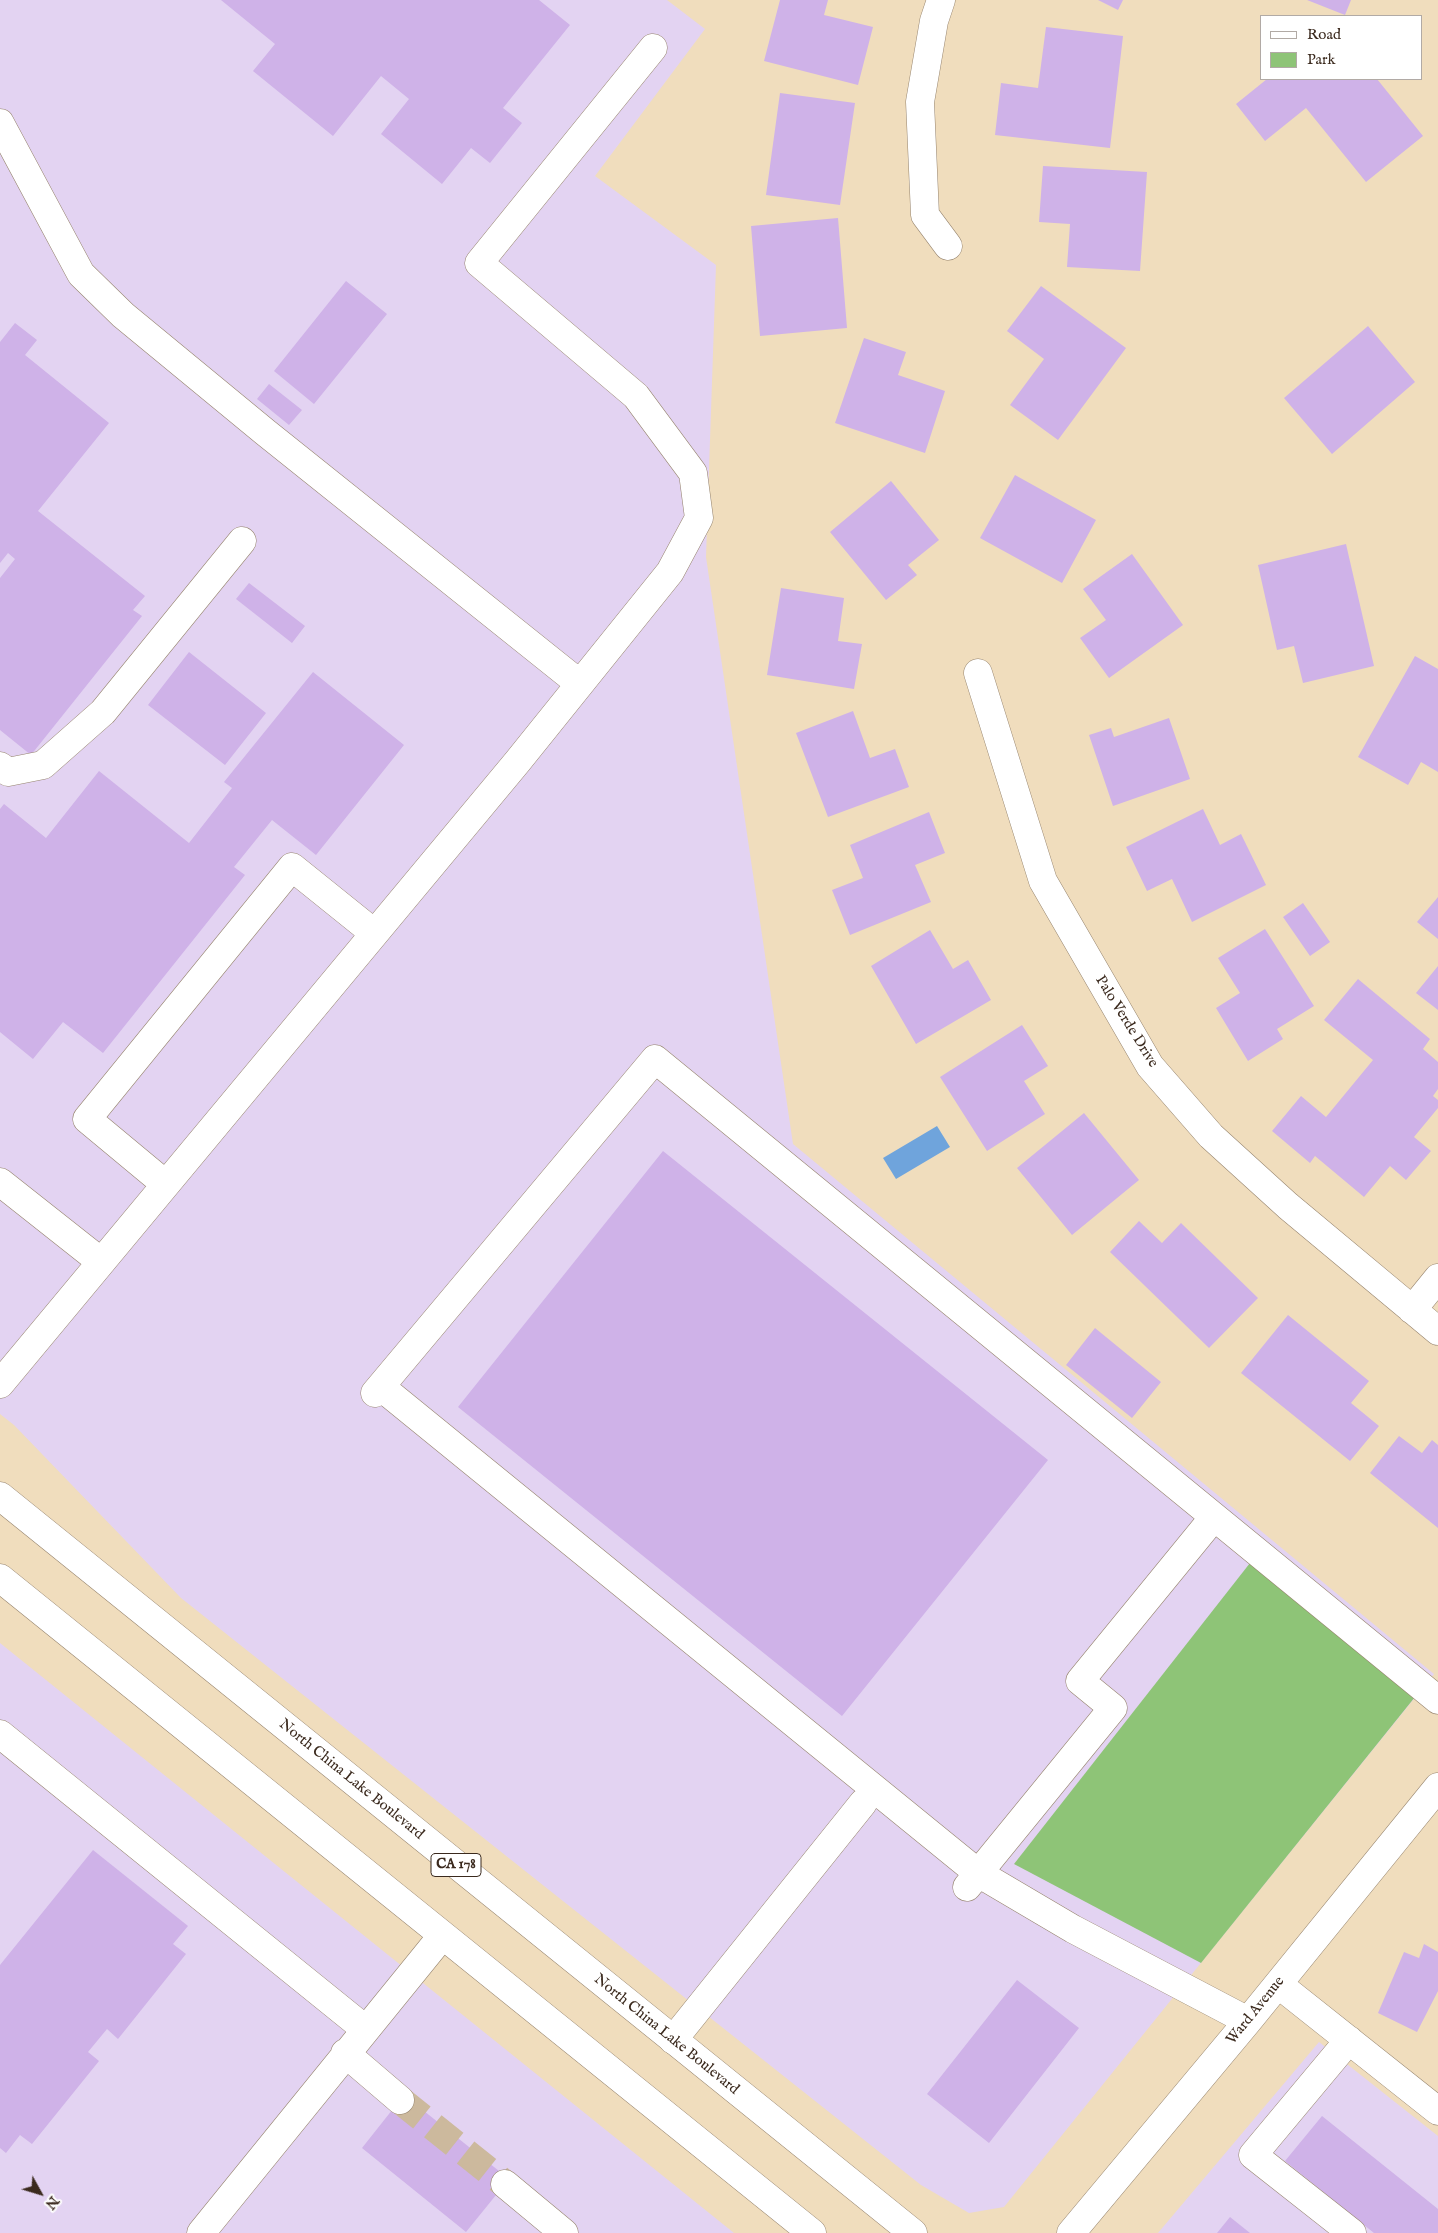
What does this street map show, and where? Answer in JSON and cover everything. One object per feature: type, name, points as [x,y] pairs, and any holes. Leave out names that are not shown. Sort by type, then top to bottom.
[{"type":"main road","points":[[941,0],[934,21],[920,102],[925,215],[948,246]]},
{"type":"main road","points":[[0,1384],[164,1183],[580,684],[670,572],[699,518],[693,473],[636,396],[479,263],[653,48]]},
{"type":"main road","points":[[0,123],[81,274],[123,315],[580,684]]},
{"type":"main road","points":[[0,766],[8,772],[43,765],[103,712],[242,541]]},
{"type":"main road","name":"Palo Verde Drive","points":[[978,672],[1043,881],[1150,1066],[1212,1136],[1288,1206],[1438,1331]]},
{"type":"main road","points":[[164,1183],[87,1119],[292,867],[374,933]]},
{"type":"main road","points":[[1248,2021],[1073,1929],[972,1880],[378,1390],[655,1059],[1438,1700]]},
{"type":"main road","points":[[0,1182],[100,1261]]},
{"type":"main road","points":[[1412,1310],[1438,1278]]},
{"type":"main road","name":"North China Lake Boulevard","points":[[0,1496],[913,2233]]},
{"type":"main road","points":[[972,1880],[1113,1708],[1080,1681],[1214,1517]]},
{"type":"main road","points":[[0,1578],[812,2233]]},
{"type":"main road","points":[[0,1734],[365,2029]]},
{"type":"main road","name":"Ward Avenue","points":[[1071,2233],[1248,2021],[1438,1787]]},
{"type":"main road","points":[[673,2040],[863,1803]]},
{"type":"main road","points":[[200,2233],[442,1936]]},
{"type":"main road","points":[[1278,1984],[1438,2111]]},
{"type":"main road","points":[[1349,2040],[1253,2155],[1352,2233]]},
{"type":"main road","points":[[345,2053],[400,2100]]},
{"type":"main road","points":[[505,2184],[564,2233]]},
{"type":"shaded area","points":[[0,0],[667,0],[705,29],[595,176],[716,265],[706,557],[793,1144],[1434,1674],[1004,2207],[969,2213],[921,2185],[181,1598],[14,1425],[0,1414]]},
{"type":"shaded area","points":[[0,1643],[734,2233],[0,2233]]},
{"type":"shaded area","points":[[1319,2042],[1438,2136],[1438,2233],[1158,2233]]},
{"type":"green space","points":[[1250,1563],[1415,1697],[1201,1963],[1014,1864]]},
{"type":"water","points":[[937,1126],[950,1147],[896,1179],[883,1158]]},
{"type":"building","points":[[221,0],[539,0],[570,25],[503,108],[522,123],[490,163],[471,148],[442,184],[381,134],[409,99],[381,76],[333,136],[253,71],[275,44]]},
{"type":"building","points":[[780,0],[828,0],[824,15],[873,27],[858,85],[764,61]]},
{"type":"building","points":[[1098,0],[1123,0],[1118,10]]},
{"type":"building","points":[[1307,0],[1351,0],[1345,15]]},
{"type":"building","points":[[1046,27],[1123,36],[1110,148],[995,135],[1001,83],[1038,88]]},
{"type":"building","points":[[1266,80],[1378,80],[1423,136],[1366,182],[1306,108],[1265,141],[1236,104]]},
{"type":"building","points":[[780,93],[855,103],[840,205],[766,195]]},
{"type":"building","points":[[1043,166],[1147,172],[1140,271],[1067,267],[1070,224],[1039,222]]},
{"type":"building","points":[[838,218],[847,328],[760,336],[751,226]]},
{"type":"building","points":[[346,281],[387,314],[314,404],[274,371]]},
{"type":"building","points":[[1041,286],[1126,348],[1058,440],[1010,405],[1044,359],[1007,331]]},
{"type":"building","points":[[15,323],[37,340],[25,355],[109,423],[38,511],[145,596],[133,610],[142,616],[31,755],[0,730],[0,578],[15,559],[8,553],[0,563],[0,342]]},
{"type":"building","points":[[1368,326],[1415,382],[1332,454],[1284,398]]},
{"type":"building","points":[[864,338],[906,352],[898,375],[945,391],[925,453],[835,423]]},
{"type":"building","points":[[269,384],[302,410],[289,425],[257,399]]},
{"type":"building","points":[[1015,475],[1096,520],[1062,583],[980,538]]},
{"type":"building","points":[[891,481],[939,540],[908,565],[917,575],[886,600],[830,532]]},
{"type":"building","points":[[1346,544],[1374,666],[1303,683],[1294,646],[1277,650],[1258,565]]},
{"type":"building","points":[[1132,554],[1183,625],[1109,678],[1080,638],[1106,620],[1083,589]]},
{"type":"building","points":[[249,583],[305,626],[292,643],[236,599]]},
{"type":"building","points":[[781,588],[844,598],[838,641],[862,644],[854,689],[767,675]]},
{"type":"building","points":[[189,652],[266,713],[225,765],[148,705]]},
{"type":"building","points":[[1415,656],[1438,669],[1438,772],[1421,762],[1408,785],[1358,757]]},
{"type":"building","points":[[313,672],[404,745],[316,855],[272,820],[234,867],[245,875],[103,1053],[63,1022],[33,1059],[0,1032],[0,809],[4,804],[46,838],[99,771],[189,843],[232,788],[224,782]]},
{"type":"building","points":[[853,711],[870,758],[895,749],[909,787],[828,817],[796,733]]},
{"type":"building","points":[[1169,718],[1190,779],[1113,806],[1089,735],[1111,728],[1114,737]]},
{"type":"building","points":[[1203,809],[1220,845],[1241,834],[1266,885],[1192,922],[1172,879],[1147,891],[1126,847]]},
{"type":"building","points":[[929,812],[945,853],[915,865],[931,902],[850,935],[832,890],[863,878],[850,845]]},
{"type":"building","points":[[1438,897],[1438,939],[1417,922]]},
{"type":"building","points":[[1303,903],[1330,942],[1310,956],[1283,917]]},
{"type":"building","points":[[1265,929],[1314,1006],[1277,1029],[1283,1039],[1248,1061],[1216,1008],[1240,993],[1218,958]]},
{"type":"building","points":[[930,930],[953,969],[968,960],[991,1000],[916,1044],[871,966]]},
{"type":"building","points":[[1438,966],[1438,1010],[1416,993]]},
{"type":"building","points":[[1358,979],[1430,1039],[1423,1049],[1438,1062],[1438,1089],[1433,1096],[1438,1100],[1438,1108],[1414,1137],[1431,1151],[1406,1180],[1390,1166],[1364,1197],[1315,1156],[1310,1163],[1272,1131],[1301,1096],[1326,1117],[1373,1060],[1324,1020]]},
{"type":"building","points":[[1022,1025],[1048,1066],[1024,1081],[1045,1114],[987,1151],[940,1077]]},
{"type":"building","points":[[1084,1113],[1139,1180],[1072,1235],[1017,1168]]},
{"type":"building","points":[[663,1151],[1048,1460],[842,1716],[458,1407]]},
{"type":"building","points":[[1139,1221],[1162,1243],[1181,1223],[1258,1298],[1209,1348],[1110,1252]]},
{"type":"building","points":[[1288,1315],[1369,1381],[1351,1403],[1379,1426],[1350,1461],[1241,1373]]},
{"type":"building","points":[[1095,1328],[1161,1382],[1132,1418],[1066,1365]]},
{"type":"building","points":[[1399,1436],[1422,1453],[1432,1440],[1438,1445],[1438,1528],[1370,1473]]},
{"type":"building","points":[[93,1850],[188,1926],[173,1944],[186,1954],[118,2039],[107,2029],[88,2052],[99,2061],[32,2144],[20,2135],[6,2153],[0,2148],[0,1965]]},
{"type":"building","points":[[1424,1944],[1438,1952],[1438,1991],[1417,2032],[1378,2013],[1404,1952],[1419,1958]]},
{"type":"building","points":[[1017,1980],[1079,2028],[989,2143],[927,2094]]},
{"type":"building","points":[[404,2095],[509,2179],[466,2232],[362,2148]]},
{"type":"building","points":[[1322,2116],[1438,2209],[1438,2233],[1374,2233],[1285,2161]]},
{"type":"building","points":[[1230,2217],[1250,2233],[1217,2233]]},
{"type":"tunnel","points":[[400,2100],[505,2184]]}]
